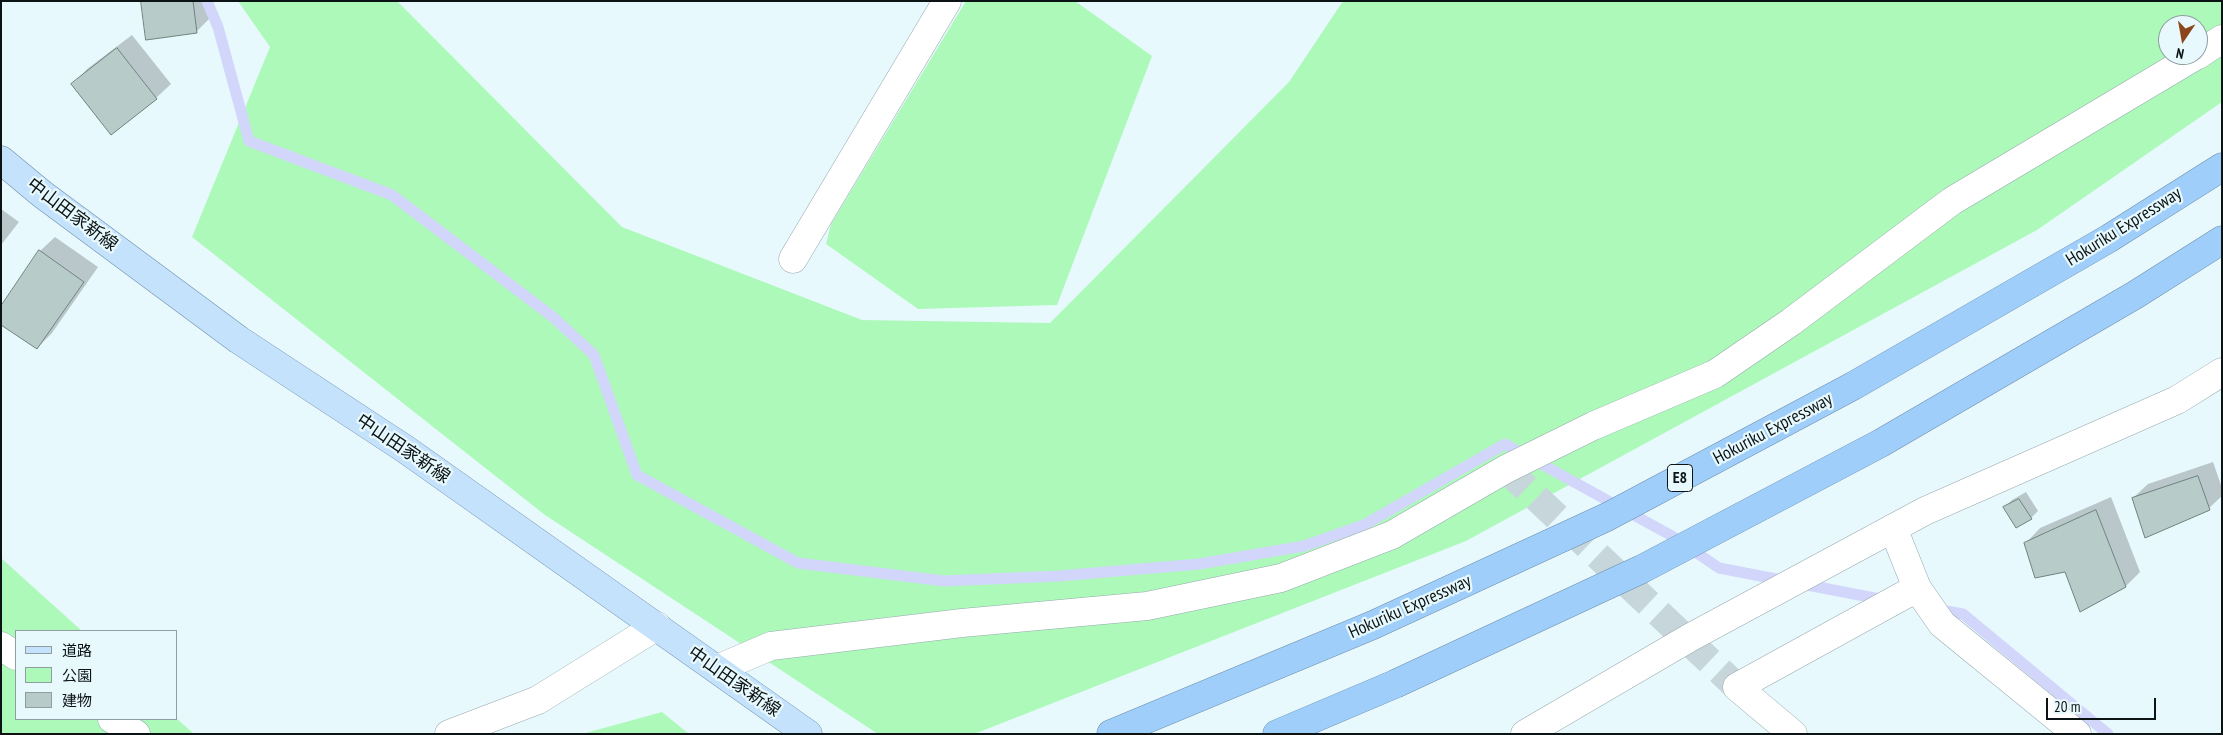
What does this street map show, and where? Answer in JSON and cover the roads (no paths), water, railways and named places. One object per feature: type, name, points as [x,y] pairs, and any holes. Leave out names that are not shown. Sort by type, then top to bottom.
[{"type":"highway","name":"Hokuriku Expressway","points":[[1111,734],[1373,625],[1607,517],[1853,386],[2108,239],[2222,167]]},
{"type":"highway","points":[[1277,734],[1395,684],[1659,560],[1882,444],[2135,295],[2222,240]]},
{"type":"main road","name":"中山田家新線","points":[[1,160],[42,194],[239,340],[406,449],[808,734]]},
{"type":"street","points":[[793,260],[947,1]]},
{"type":"street","points":[[2208,48],[2222,39]]},
{"type":"street","points":[[716,669],[771,646],[962,623],[1147,606],[1281,578],[1392,535],[1506,469],[1593,426],[1715,374],[1791,322],[1952,201],[2181,65]]},
{"type":"street","points":[[1525,734],[1691,637],[1892,528],[1925,511],[2177,400],[2222,372]]},
{"type":"street","points":[[1892,528],[1917,588],[1942,624],[2077,734]]},
{"type":"street","points":[[1793,734],[1737,687],[1917,588]]},
{"type":"street","points":[[449,734],[538,700],[657,626]]},
{"type":"street","points":[[1,646],[15,655]]},
{"type":"street","points":[[114,720],[136,734]]},
{"type":"waterway","points":[[207,1],[218,27],[249,141],[392,195],[553,317],[594,355],[637,475],[798,563],[944,581],[1059,576],[1199,564],[1304,546],[1364,525],[1505,444],[1672,536],[1719,568],[1885,600]]},
{"type":"waterway","points":[[1935,609],[1963,614],[2108,734]]},
{"type":"tunnel","points":[[1506,469],[1737,687]]}]
